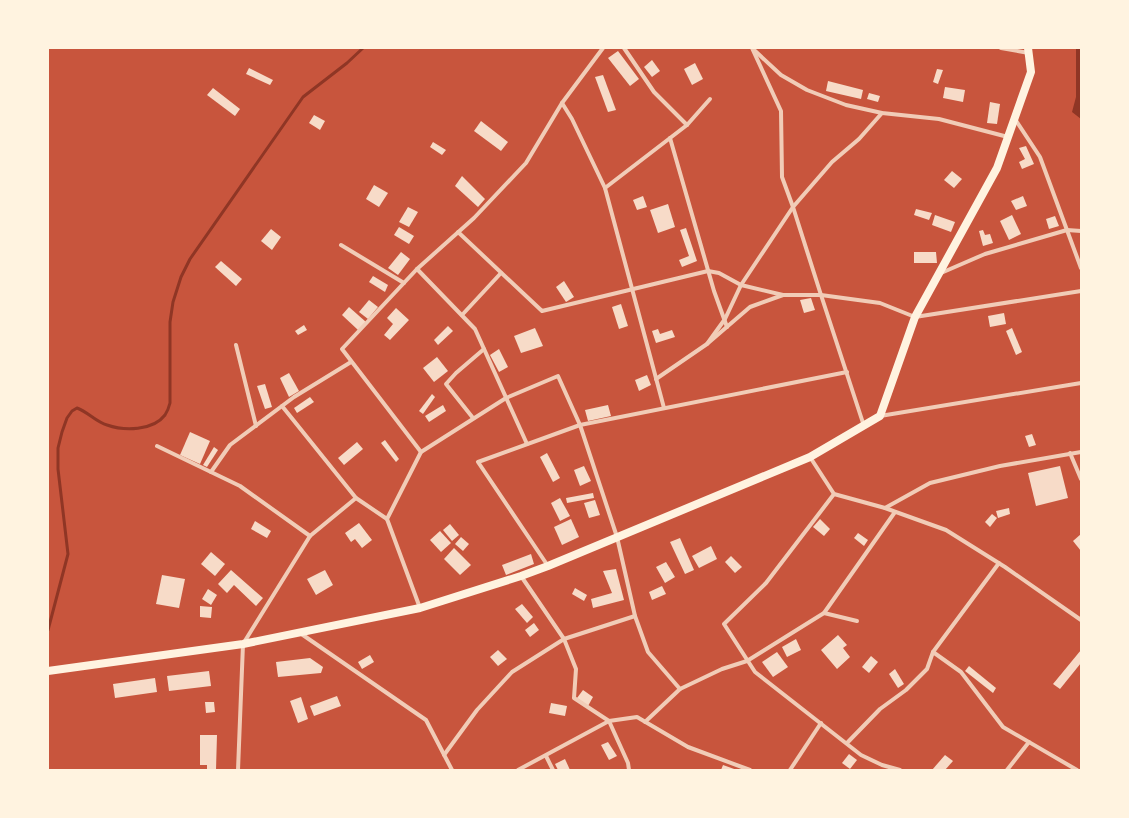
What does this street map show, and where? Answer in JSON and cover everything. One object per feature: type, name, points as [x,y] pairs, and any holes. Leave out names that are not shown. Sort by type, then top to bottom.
[{"type":"main road","points":[[48,671],[243,644],[420,608],[548,566],[810,457],[880,416],[915,317],[998,168],[1031,72],[1029,51]]},
{"type":"street","points":[[421,452],[342,349],[417,269],[474,218],[526,163],[562,103],[603,48]]},
{"type":"street","points":[[624,48],[654,92],[687,125]]},
{"type":"street","points":[[752,48],[781,75],[807,90],[846,105],[882,113],[939,119],[1009,137]]},
{"type":"street","points":[[752,48],[781,111],[782,177],[864,426]]},
{"type":"street","points":[[1001,48],[1029,51]]},
{"type":"street","points":[[605,188],[687,125],[710,99]]},
{"type":"street","points":[[562,103],[572,119],[605,188],[664,408]]},
{"type":"street","points":[[707,344],[725,319],[741,285],[793,207],[832,162],[859,139],[882,113]]},
{"type":"street","points":[[1015,119],[1040,157],[1081,268]]},
{"type":"street","points":[[670,138],[714,291],[727,327]]},
{"type":"street","points":[[939,274],[986,254],[1067,230],[1081,231]]},
{"type":"street","points":[[458,232],[542,310],[708,271],[718,273],[741,285],[783,295],[820,294],[880,303],[915,317],[1081,291]]},
{"type":"street","points":[[341,245],[404,283]]},
{"type":"street","points":[[417,269],[475,329],[527,444]]},
{"type":"street","points":[[462,315],[501,273]]},
{"type":"street","points":[[656,379],[707,344],[750,307],[783,295]]},
{"type":"street","points":[[236,345],[256,426]]},
{"type":"street","points":[[473,418],[446,384],[456,373],[484,349]]},
{"type":"street","points":[[211,472],[230,445],[282,406],[352,362]]},
{"type":"street","points":[[548,566],[478,462],[580,425],[847,372]]},
{"type":"street","points":[[388,519],[421,452],[506,398],[558,376],[580,425],[617,537],[635,616],[648,652],[680,689]]},
{"type":"street","points":[[880,416],[1081,383]]},
{"type":"street","points":[[282,406],[356,498],[388,519],[420,608]]},
{"type":"street","points":[[157,446],[240,486],[310,536]]},
{"type":"street","points":[[885,508],[930,483],[1000,466],[1081,452]]},
{"type":"street","points":[[1070,453],[1081,480]]},
{"type":"street","points":[[810,457],[834,494],[885,508],[946,530],[999,563],[1081,620]]},
{"type":"street","points":[[834,494],[766,583],[724,624],[755,672],[861,754],[882,765],[900,770]]},
{"type":"street","points":[[238,770],[243,644],[310,536],[356,498]]},
{"type":"street","points":[[645,722],[680,689],[722,669],[747,661],[824,613],[895,512]]},
{"type":"street","points":[[847,743],[880,709],[906,690],[927,669],[933,652],[999,563]]},
{"type":"street","points":[[521,576],[564,639],[576,669],[574,698],[609,721],[628,763],[629,770]]},
{"type":"street","points":[[824,613],[857,621]]},
{"type":"street","points":[[444,755],[477,710],[512,672],[564,639],[635,616]]},
{"type":"street","points":[[300,633],[426,720],[452,770]]},
{"type":"street","points":[[933,652],[961,672],[1003,727],[1077,770]]},
{"type":"street","points":[[518,770],[609,721],[637,717],[688,747],[750,770]]},
{"type":"street","points":[[790,770],[821,723]]},
{"type":"street","points":[[1007,770],[1030,742]]},
{"type":"street","points":[[546,756],[554,770]]},
{"type":"shaded area","points":[[1076,48],[1081,48],[1081,119],[1072,112],[1076,97]]},
{"type":"building","points":[[618,51],[639,79],[630,86],[608,58]]},
{"type":"building","points":[[652,60],[660,71],[652,77],[644,67]]},
{"type":"building","points":[[695,63],[703,79],[692,85],[684,69]]},
{"type":"building","points":[[249,68],[273,80],[270,85],[246,74]]},
{"type":"building","points":[[937,69],[943,70],[938,84],[933,82]]},
{"type":"building","points":[[603,75],[616,110],[608,112],[595,77]]},
{"type":"building","points":[[828,81],[863,90],[861,99],[826,91]]},
{"type":"building","points":[[945,87],[965,90],[963,102],[943,98]]},
{"type":"building","points":[[213,88],[240,109],[235,116],[207,95]]},
{"type":"building","points":[[869,93],[880,96],[878,102],[867,99]]},
{"type":"building","points":[[990,102],[1000,104],[997,124],[987,123]]},
{"type":"building","points":[[314,115],[325,121],[320,130],[309,123]]},
{"type":"building","points":[[481,121],[508,142],[501,151],[474,131]]},
{"type":"building","points":[[433,142],[446,150],[442,155],[430,147]]},
{"type":"building","points":[[1026,146],[1034,164],[1022,169],[1019,162],[1025,159],[1019,148]]},
{"type":"building","points":[[952,171],[962,179],[954,188],[944,180]]},
{"type":"building","points":[[462,176],[485,199],[478,207],[455,186]]},
{"type":"building","points":[[374,185],[388,193],[379,207],[366,199]]},
{"type":"building","points":[[643,196],[647,207],[637,210],[633,200]]},
{"type":"building","points":[[1023,196],[1027,206],[1016,210],[1011,201]]},
{"type":"building","points":[[668,204],[675,227],[658,233],[650,210]]},
{"type":"building","points":[[408,207],[418,212],[409,227],[399,222]]},
{"type":"building","points":[[916,209],[932,213],[929,220],[914,215]]},
{"type":"building","points":[[935,215],[955,222],[951,232],[932,225]]},
{"type":"building","points":[[1012,215],[1021,234],[1009,240],[1000,221]]},
{"type":"building","points":[[1055,216],[1059,226],[1049,229],[1046,219]]},
{"type":"building","points":[[399,227],[414,236],[409,244],[394,235]]},
{"type":"building","points":[[686,228],[697,261],[682,267],[679,260],[689,256],[680,230]]},
{"type":"building","points":[[271,229],[281,237],[272,250],[261,241]]},
{"type":"building","points":[[983,230],[985,235],[990,234],[993,243],[983,246],[979,231]]},
{"type":"building","points":[[401,252],[410,259],[398,275],[388,268]]},
{"type":"building","points":[[914,252],[936,252],[937,263],[914,263]]},
{"type":"building","points":[[221,261],[242,279],[236,286],[215,267]]},
{"type":"building","points":[[373,276],[388,285],[385,292],[369,282]]},
{"type":"building","points":[[564,281],[574,297],[566,302],[556,287]]},
{"type":"building","points":[[811,298],[815,310],[804,313],[800,300]]},
{"type":"building","points":[[369,300],[378,307],[368,319],[359,312]]},
{"type":"building","points":[[621,304],[628,326],[619,329],[612,307]]},
{"type":"building","points":[[349,307],[366,322],[358,330],[342,315]]},
{"type":"building","points":[[396,308],[409,320],[390,340],[384,335],[393,324],[387,318]]},
{"type":"building","points":[[1004,313],[1006,324],[990,327],[988,316]]},
{"type":"building","points":[[304,325],[307,330],[298,335],[295,331]]},
{"type":"building","points":[[448,326],[453,331],[438,345],[434,340]]},
{"type":"building","points":[[535,328],[543,346],[521,353],[514,336]]},
{"type":"building","points":[[1012,328],[1022,352],[1016,355],[1006,331]]},
{"type":"building","points":[[658,329],[660,334],[672,330],[675,337],[656,343],[652,331]]},
{"type":"building","points":[[499,349],[508,367],[499,372],[490,355]]},
{"type":"building","points":[[437,357],[448,371],[434,382],[423,368]]},
{"type":"building","points":[[289,373],[299,391],[289,397],[280,378]]},
{"type":"building","points":[[647,375],[651,385],[639,391],[635,380]]},
{"type":"building","points":[[265,384],[272,407],[265,409],[257,386]]},
{"type":"building","points":[[432,394],[435,397],[423,414],[419,411]]},
{"type":"building","points":[[310,397],[314,402],[297,413],[294,408]]},
{"type":"building","points":[[443,405],[446,411],[429,422],[425,416]]},
{"type":"building","points":[[608,405],[611,416],[588,421],[585,410]]},
{"type":"building","points":[[190,432],[210,441],[200,464],[180,455]]},
{"type":"building","points":[[1032,434],[1036,445],[1029,447],[1025,436]]},
{"type":"building","points":[[385,440],[399,459],[396,462],[381,443]]},
{"type":"building","points":[[357,442],[363,449],[344,465],[338,458]]},
{"type":"building","points":[[214,447],[218,450],[207,467],[203,465]]},
{"type":"building","points":[[547,453],[560,478],[553,482],[540,457]]},
{"type":"building","points":[[584,466],[591,481],[580,486],[574,470]]},
{"type":"building","points":[[1060,466],[1068,498],[1036,506],[1028,473]]},
{"type":"building","points":[[593,493],[594,498],[567,503],[566,498]]},
{"type":"building","points":[[560,498],[570,516],[560,521],[551,503]]},
{"type":"building","points":[[595,500],[600,515],[589,518],[584,503]]},
{"type":"building","points":[[1009,508],[1010,514],[998,518],[996,511]]},
{"type":"building","points":[[992,514],[997,518],[990,527],[985,522]]},
{"type":"building","points":[[571,519],[579,537],[562,545],[554,527]]},
{"type":"building","points":[[820,519],[830,529],[824,536],[813,527]]},
{"type":"building","points":[[255,521],[271,531],[267,538],[251,529]]},
{"type":"building","points":[[359,523],[372,540],[362,548],[355,539],[351,542],[345,533]]},
{"type":"building","points":[[450,524],[459,535],[452,541],[443,530]]},
{"type":"building","points":[[440,531],[451,543],[441,552],[430,540]]},
{"type":"building","points":[[858,533],[868,540],[864,546],[854,538]]},
{"type":"building","points":[[1081,534],[1081,551],[1073,541]]},
{"type":"building","points":[[461,537],[469,544],[463,551],[455,544]]},
{"type":"building","points":[[680,538],[694,570],[685,574],[670,542]]},
{"type":"building","points":[[711,546],[717,559],[699,568],[692,556]]},
{"type":"building","points":[[454,548],[471,565],[460,575],[444,559]]},
{"type":"building","points":[[211,552],[225,564],[215,576],[201,564]]},
{"type":"building","points":[[531,554],[534,564],[506,575],[502,565]]},
{"type":"building","points":[[731,556],[742,567],[735,573],[725,562]]},
{"type":"building","points":[[666,562],[675,577],[665,583],[656,567]]},
{"type":"building","points":[[616,569],[624,600],[593,608],[591,599],[612,593],[603,571]]},
{"type":"building","points":[[231,570],[263,598],[256,606],[234,585],[227,593],[218,584]]},
{"type":"building","points":[[325,570],[333,585],[316,595],[307,579]]},
{"type":"building","points":[[162,575],[185,579],[179,608],[156,604]]},
{"type":"building","points":[[662,586],[666,594],[652,600],[649,592]]},
{"type":"building","points":[[575,588],[587,595],[584,601],[572,594]]},
{"type":"building","points":[[208,589],[217,595],[211,605],[202,599]]},
{"type":"building","points":[[522,604],[533,617],[527,623],[515,609]]},
{"type":"building","points":[[200,606],[212,607],[211,618],[200,617]]},
{"type":"building","points":[[534,623],[539,630],[530,637],[525,630]]},
{"type":"building","points":[[838,635],[847,645],[843,648],[850,657],[837,669],[821,650]]},
{"type":"building","points":[[796,639],[801,650],[787,657],[782,647]]},
{"type":"building","points":[[498,650],[507,659],[498,666],[490,657]]},
{"type":"building","points":[[1081,650],[1081,663],[1060,689],[1053,684]]},
{"type":"building","points":[[777,652],[788,667],[773,677],[762,662]]},
{"type":"building","points":[[370,655],[374,662],[362,669],[358,662]]},
{"type":"building","points":[[871,656],[878,662],[869,673],[862,667]]},
{"type":"building","points":[[310,658],[323,667],[321,673],[278,677],[276,662]]},
{"type":"building","points":[[969,666],[996,688],[993,693],[965,671]]},
{"type":"building","points":[[895,669],[904,684],[898,688],[889,674]]},
{"type":"building","points":[[209,671],[211,686],[169,691],[167,676]]},
{"type":"building","points":[[155,678],[157,692],[115,698],[113,684]]},
{"type":"building","points":[[583,690],[593,697],[588,706],[577,698]]},
{"type":"building","points":[[337,696],[341,706],[314,716],[310,706]]},
{"type":"building","points":[[301,697],[308,719],[298,723],[290,701]]},
{"type":"building","points":[[205,702],[214,702],[215,712],[206,713]]},
{"type":"building","points":[[551,703],[567,706],[565,716],[549,713]]},
{"type":"building","points":[[200,735],[217,735],[216,770],[207,770],[207,765],[200,765]]},
{"type":"building","points":[[608,742],[617,756],[609,760],[601,745]]},
{"type":"building","points":[[849,754],[857,760],[850,769],[842,763]]},
{"type":"building","points":[[945,755],[953,761],[945,770],[932,770]]},
{"type":"building","points":[[565,759],[570,770],[558,770],[555,764]]},
{"type":"building","points":[[723,765],[737,770],[721,770]]},
{"type":"waterway","points":[[48,630],[68,554],[58,469],[58,448],[67,418],[72,411],[77,408],[103,424],[130,429],[146,427],[160,420],[165,415],[170,403],[170,322],[173,302],[181,277],[190,259],[303,97],[347,63],[363,48]]}]
